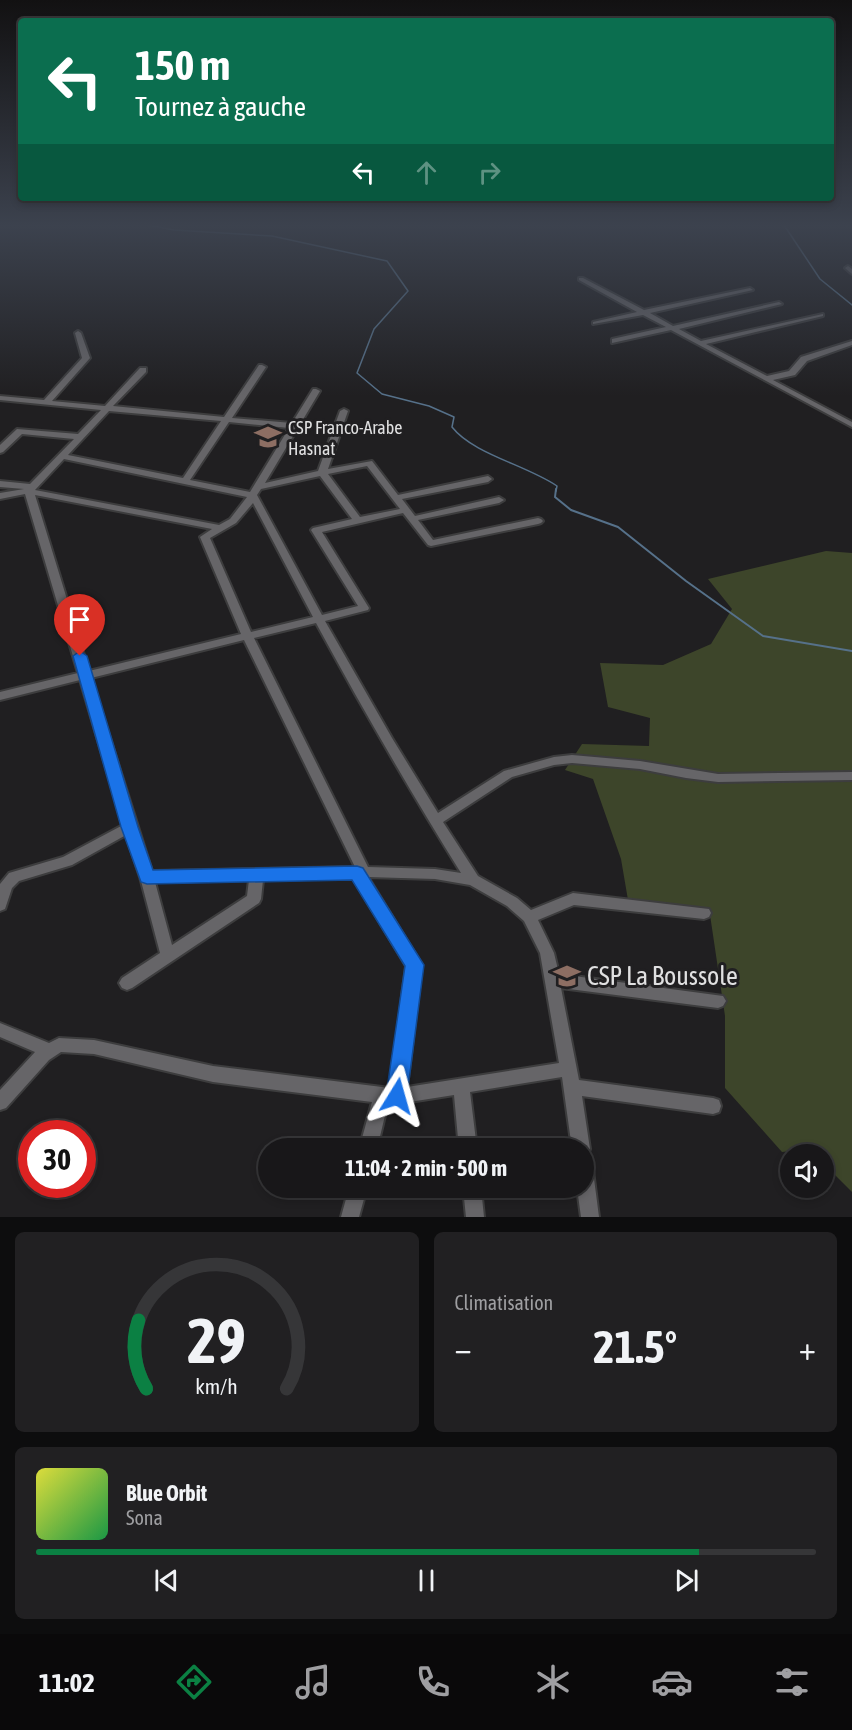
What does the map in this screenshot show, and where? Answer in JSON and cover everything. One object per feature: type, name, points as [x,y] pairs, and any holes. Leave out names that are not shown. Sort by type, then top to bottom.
[{"type":"street","points":[[586,282],[852,425]]},
{"type":"street","points":[[595,323],[750,290]]},
{"type":"street","points":[[615,340],[779,304]]},
{"type":"street","points":[[699,343],[821,315]]},
{"type":"street","points":[[46,402],[86,358],[78,333]]},
{"type":"street","points":[[766,380],[792,373],[804,359],[852,343]]},
{"type":"street","points":[[184,481],[262,367]]},
{"type":"street","points":[[0,496],[31,489],[143,370]]},
{"type":"street","points":[[316,390],[255,491],[233,521],[205,537],[248,637],[361,872],[414,965],[389,1096],[372,1138]]},
{"type":"street","points":[[0,398],[294,426]]},
{"type":"street","points":[[322,473],[345,411]]},
{"type":"street","points":[[0,450],[20,431],[80,437]]},
{"type":"street","points":[[62,456],[184,481],[255,491],[369,463],[431,543],[538,520]]},
{"type":"street","points":[[322,473],[358,521]]},
{"type":"street","points":[[396,498],[488,479]]},
{"type":"street","points":[[0,484],[220,528]]},
{"type":"street","points":[[31,489],[130,827],[147,877],[168,956]]},
{"type":"street","points":[[255,491],[318,620],[435,821],[473,880]]},
{"type":"street","points":[[0,696],[364,608],[316,530],[358,521],[499,500]]},
{"type":"street","points":[[435,821],[508,774],[554,761],[572,759],[640,765],[718,778],[852,776]]},
{"type":"street","points":[[0,905],[7,877],[67,861],[130,827]]},
{"type":"street","points":[[147,877],[361,872],[435,874],[473,880],[512,902],[529,917],[546,953],[572,1087],[579,1138]]},
{"type":"street","points":[[127,983],[254,899],[256,875]]},
{"type":"street","points":[[529,917],[573,899],[704,913]]},
{"type":"street","points":[[553,980],[718,1001]]},
{"type":"street","points":[[0,1030],[48,1050]]},
{"type":"street","points":[[0,1102],[48,1050],[59,1045],[94,1047],[213,1074],[389,1096],[568,1069]]},
{"type":"street","points":[[461,1086],[467,1138]]},
{"type":"street","points":[[572,1087],[713,1106]]},
{"type":"street","points":[[350,1217],[355,1198]]},
{"type":"street","points":[[473,1198],[475,1217]]},
{"type":"street","points":[[588,1198],[590,1217]]},
{"type":"green space","points":[[826,551],[852,553],[852,1192],[834,1174],[834,1144],[780,1144],[780,1150],[725,1088],[725,1016],[709,908],[628,900],[621,859],[593,779],[565,770],[582,744],[649,746],[650,718],[608,707],[600,663],[663,665],[711,644],[732,609],[708,579]]},
{"type":"waterway","points":[[402,282],[408,291],[374,329],[357,373],[382,394],[429,406],[454,417],[452,427],[473,445],[557,486],[556,491]]},
{"type":"waterway","points":[[823,282],[852,305]]},
{"type":"waterway","points":[[556,489],[555,497],[571,510],[618,527],[686,581],[763,636],[852,651]]},
{"type":"place","name":"CSP Franco-Arabe Hasnat","points":[[268,437]]},
{"type":"place","name":"CSP La Boussole","points":[[567,976]]},
{"type":"route","points":[[80,656],[147,877],[357,873],[414,965],[397,1096]]}]
